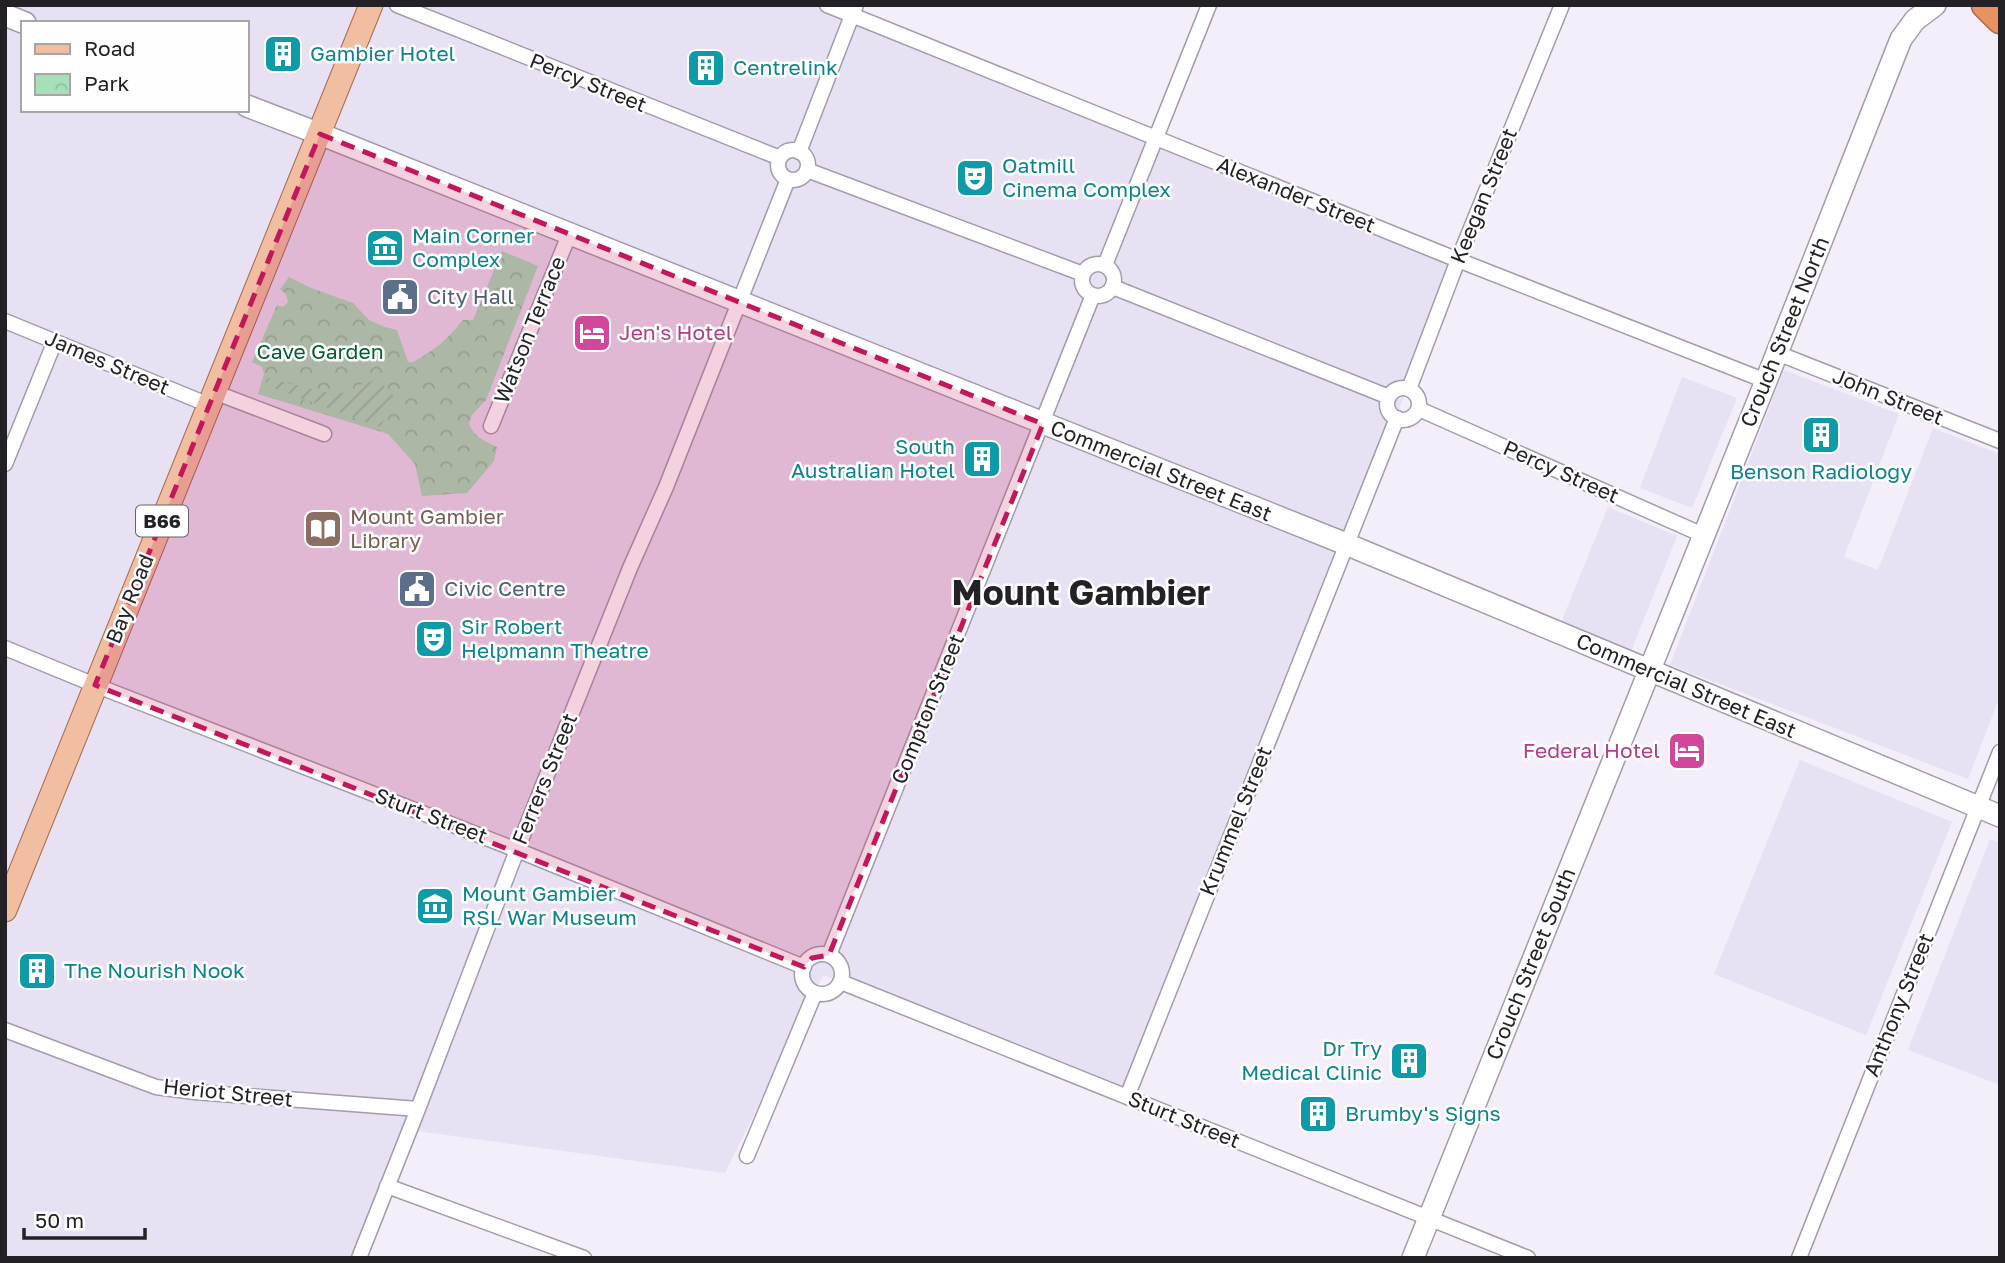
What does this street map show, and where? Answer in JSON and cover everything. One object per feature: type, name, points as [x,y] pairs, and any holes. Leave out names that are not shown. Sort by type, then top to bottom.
[{"type":"highway","points":[[1985,5],[2000,20]]},
{"type":"main road","name":"B66","points":[[320,134],[370,5]]},
{"type":"main road","name":"Bay Road","points":[[5,910],[320,134]]},
{"type":"street","name":"Percy Street","points":[[397,5],[780,158]]},
{"type":"street","name":"Alexander Street","points":[[827,5],[854,10],[1155,138],[1766,381]]},
{"type":"street","points":[[1105,265],[1209,5]]},
{"type":"street","name":"Keegan Street","points":[[1409,389],[1458,260],[1562,5]]},
{"type":"street","name":"Crouch Street North","points":[[1649,670],[1901,39],[1915,20],[1936,5]]},
{"type":"street","points":[[799,152],[854,10]]},
{"type":"street","name":"Commercial Street East","points":[[248,106],[1346,544],[2000,816]]},
{"type":"street","points":[[790,151],[799,152],[806,157],[808,166],[802,178],[793,180],[783,177],[779,168],[780,158],[790,151]]},
{"type":"street","points":[[807,170],[1083,274]]},
{"type":"street","name":"Ferrers Street","points":[[359,1258],[517,850],[788,179]]},
{"type":"street","name":"Watson Terrace","points":[[491,426],[569,235]]},
{"type":"street","points":[[1105,265],[1115,276],[1113,287],[1102,295],[1093,295],[1085,289],[1083,274],[1090,266],[1105,265]]},
{"type":"street","points":[[1113,287],[1389,397]]},
{"type":"street","name":"Compton Street","points":[[829,956],[1093,295]]},
{"type":"street","name":"James Street","points":[[5,320],[211,398]]},
{"type":"street","points":[[5,464],[55,341]]},
{"type":"street","name":"John Street","points":[[1777,353],[2000,441]]},
{"type":"street","points":[[1396,389],[1409,389],[1419,398],[1419,409],[1407,419],[1397,418],[1389,411],[1389,397],[1396,389]]},
{"type":"street","points":[[211,398],[324,434]]},
{"type":"street","name":"Percy Street","points":[[1419,409],[1703,534]]},
{"type":"street","points":[[1346,544],[1397,418]]},
{"type":"street","name":"Krummel Street","points":[[1127,1097],[1346,544]]},
{"type":"street","name":"Sturt Street","points":[[5,648],[517,850],[804,967]]},
{"type":"street","name":"Crouch Street South","points":[[1413,1258],[1649,670]]},
{"type":"street","name":"Anthony Street","points":[[1799,1258],[2000,752]]},
{"type":"street","points":[[817,955],[829,956],[839,963],[842,969],[841,982],[827,994],[815,993],[805,985],[802,973],[804,967],[817,955]]},
{"type":"street","name":"Sturt Street","points":[[841,982],[1528,1258]]},
{"type":"street","points":[[747,1156],[815,993]]},
{"type":"street","name":"Heriot Street","points":[[5,1030],[156,1087],[418,1109]]},
{"type":"street","points":[[387,1186],[584,1258]]},
{"type":"highlighted area","points":[[320,134],[1043,424],[829,955],[812,958],[804,967],[95,685]]},
{"type":"shaded area","points":[[5,5],[824,5],[1458,260],[1127,1097],[823,975],[725,1173],[410,1130],[358,1258],[5,1258]]},
{"type":"shaded area","points":[[1784,370],[1899,414],[1844,557],[1878,570],[1933,428],[2000,454],[2000,696],[1968,779],[1670,665]]},
{"type":"shaded area","points":[[1682,377],[1737,398],[1692,508],[1640,488]]},
{"type":"shaded area","points":[[1608,507],[1677,536],[1631,651],[1560,625]]},
{"type":"shaded area","points":[[1800,760],[1952,822],[1866,1035],[1714,974]]},
{"type":"shaded area","points":[[1990,839],[2000,843],[2000,1085],[1908,1050]]},
{"type":"green space","name":"Cave Garden","points":[[502,251],[538,266],[486,400],[472,415],[469,424],[484,441],[497,447],[494,461],[467,493],[422,496],[415,464],[388,434],[258,394],[264,374],[262,367],[252,362],[277,305],[283,307],[288,302],[286,294],[280,289],[289,277],[353,303],[369,320],[397,330],[408,362],[413,362],[441,344],[463,320],[473,320]]},
{"type":"green space","points":[[267,378],[325,392],[348,393],[365,382],[379,381],[396,398],[380,427],[265,385]]},
{"type":"place","name":"Gambier Hotel","points":[[283,54]]},
{"type":"place","name":"Centrelink","points":[[706,68]]},
{"type":"place","name":"Oatmill Cinema Complex","points":[[975,178]]},
{"type":"place","name":"Main Corner Complex","points":[[385,248]]},
{"type":"place","name":"City Hall","points":[[400,297]]},
{"type":"place","name":"Jen's Hotel","points":[[592,333]]},
{"type":"place","name":"Benson Radiology","points":[[1821,435]]},
{"type":"place","name":"South Australian Hotel","points":[[982,459]]},
{"type":"place","name":"Mount Gambier Library","points":[[323,529]]},
{"type":"place","name":"Civic Centre","points":[[417,589]]},
{"type":"place","name":"Sir Robert Helpmann Theatre","points":[[434,639]]},
{"type":"place","name":"Federal Hotel","points":[[1687,751]]},
{"type":"place","name":"Mount Gambier RSL War Museum","points":[[435,906]]},
{"type":"place","name":"The Nourish Nook","points":[[37,971]]},
{"type":"place","name":"Dr Try Medical Clinic","points":[[1409,1061]]},
{"type":"place","name":"Brumby's Signs","points":[[1318,1114]]},
{"type":"district","name":"Mount Gambier","points":[[1081,593]]}]
